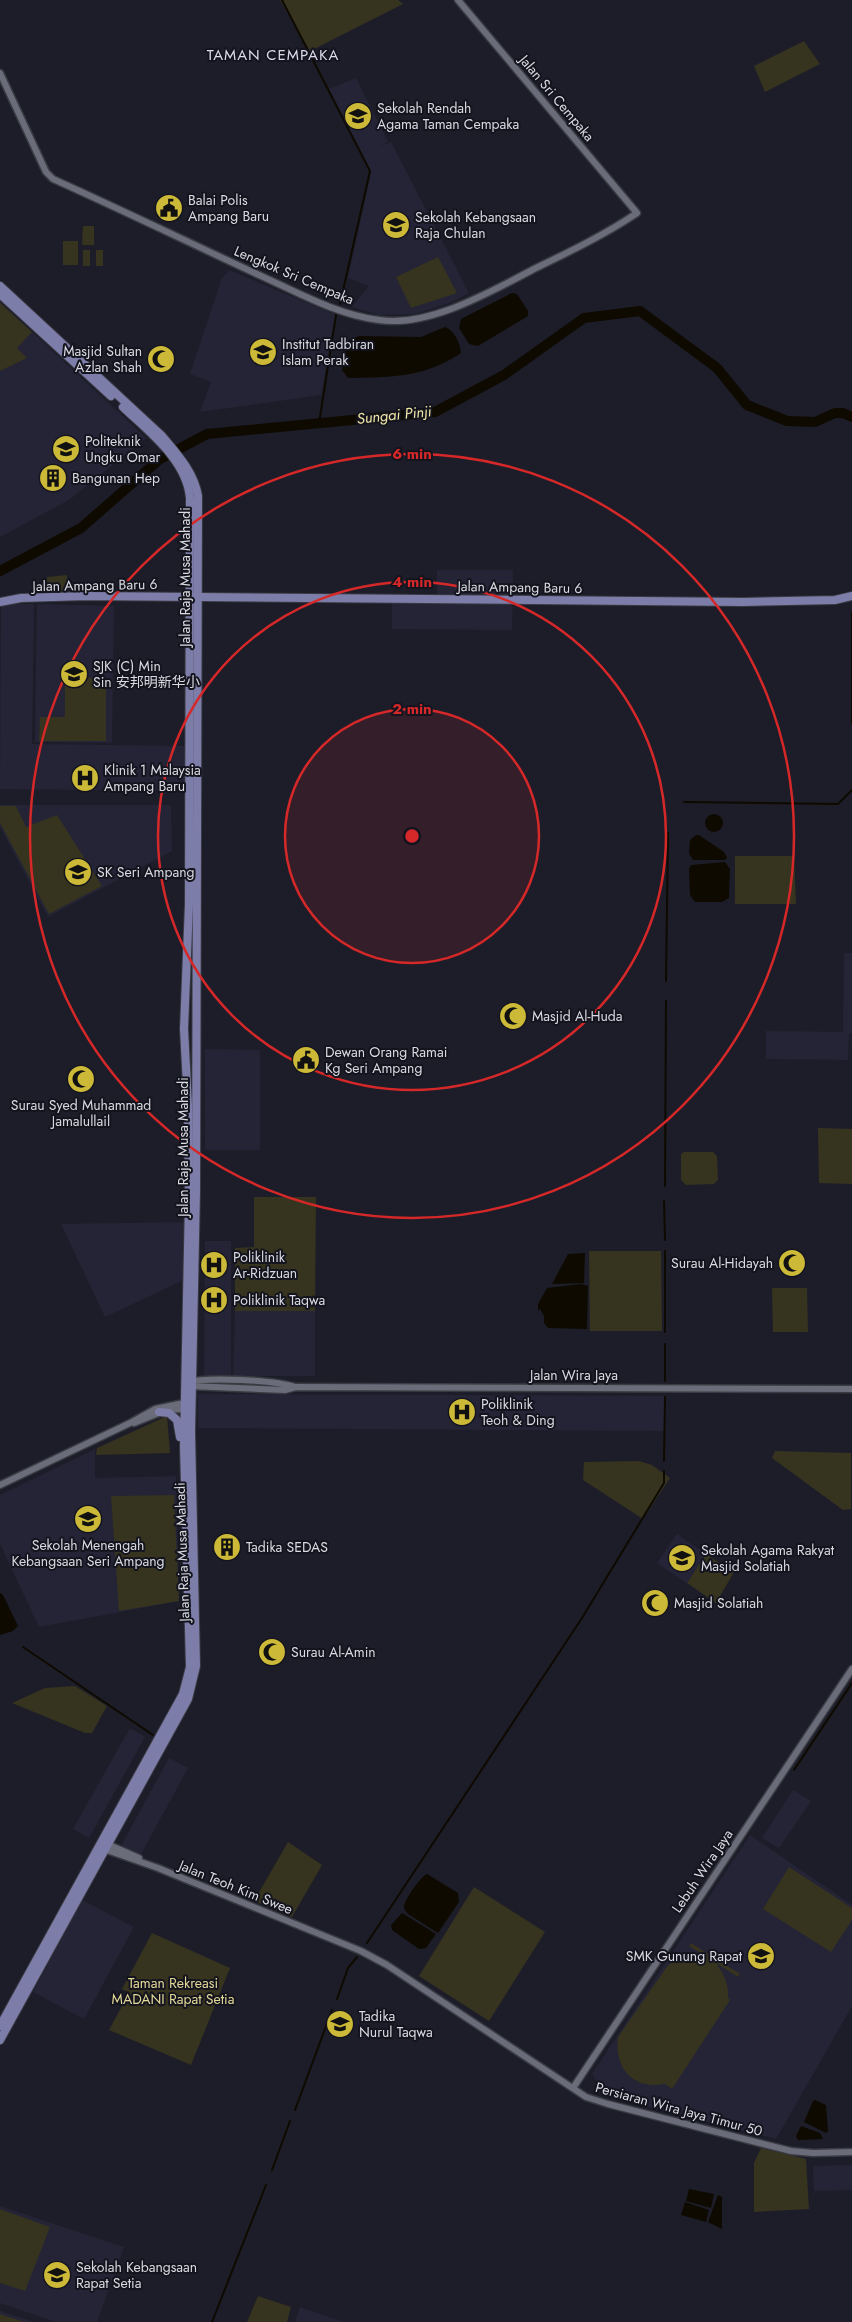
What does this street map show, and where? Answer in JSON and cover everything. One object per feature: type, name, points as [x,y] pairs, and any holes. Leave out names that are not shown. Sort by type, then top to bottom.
[{"type":"main road","name":"Jalan Raja Musa Mahadi","points":[[0,286],[161,440],[178,460],[189,486],[194,596],[192,1414],[196,1620],[196,1666],[194,1684],[188,1699],[0,2026]]},
{"type":"main road","name":"Jalan Raja Musa Mahadi","points":[[0,294],[161,440]]},
{"type":"main road","name":"Jalan Ampang Baru 6","points":[[0,602],[21,598],[86,596],[743,602],[842,599],[852,601]]},
{"type":"main road","name":"Jalan Raja Musa Mahadi","points":[[0,2040],[183,1694],[189,1674],[190,1612],[184,1447],[184,1384],[189,1199],[184,1029],[189,904],[194,596]]},
{"type":"main road","name":"Jalan Ampang Baru 6","points":[[842,599],[852,596]]},
{"type":"main road","points":[[186,1050],[189,990],[194,987],[189,972],[189,904]]},
{"type":"main road","points":[[192,1384],[185,1406],[192,1414]]},
{"type":"main road","points":[[160,1412],[169,1413],[176,1420],[181,1444],[184,1447]]},
{"type":"street","name":"Jalan Sri Cempaka","points":[[458,0],[637,213]]},
{"type":"street","name":"Lengkok Sri Cempaka","points":[[0,73],[46,172],[53,179],[303,295],[350,314],[380,321],[407,320],[453,309],[558,257],[637,213]]},
{"type":"street","name":"Jalan Wira Jaya","points":[[184,1384],[285,1384],[296,1387],[852,1389]]},
{"type":"street","points":[[130,1423],[136,1423],[160,1412],[185,1406]]},
{"type":"street","points":[[0,1485],[130,1423],[155,1409],[185,1406]]},
{"type":"street","name":"Lebuh Wira Jaya","points":[[573,2088],[852,1668]]},
{"type":"street","name":"Jalan Teoh Kim Swee","points":[[104,1846],[361,1951]]},
{"type":"street","name":"Persiaran Wira Jaya Timur 50","points":[[361,1951],[387,1965],[586,2097],[791,2151],[813,2154],[852,2152]]},
{"type":"shaded area","name":"Sekolah Kebangsaan Raja Chulan","points":[[356,78],[388,142],[379,147],[391,142],[469,293],[452,302],[415,314],[378,315],[352,307],[369,286],[348,278],[371,173],[329,89]]},
{"type":"shaded area","name":"Institut Tadbiran Islam Perak","points":[[229,270],[336,315],[321,395],[200,412],[211,382],[190,374],[222,278]]},
{"type":"shaded area","points":[[512,293],[517,294],[528,311],[528,316],[478,346],[469,344],[459,328],[461,319]]},
{"type":"shaded area","name":"Politeknik Ungku Omar","points":[[0,302],[146,438],[69,500],[0,537]]},
{"type":"shaded area","points":[[445,327],[452,331],[461,353],[434,367],[420,372],[364,378],[348,378],[342,370],[347,341],[359,336],[421,337]]},
{"type":"shaded area","points":[[437,570],[513,570],[512,630],[392,629],[392,597],[437,597]]},
{"type":"shaded area","points":[[1,604],[34,604],[32,744],[186,746],[186,791],[0,789]]},
{"type":"shaded area","name":"SJK (C) Min Sin 安邦明新华小","points":[[37,604],[114,606],[112,743],[35,742]]},
{"type":"shaded area","name":"SK Seri Ampang","points":[[0,805],[171,805],[172,851],[48,917],[0,827]]},
{"type":"shaded area","points":[[714,814],[720,817],[723,823],[720,829],[714,832],[708,829],[705,823],[708,817]]},
{"type":"shaded area","points":[[699,835],[724,852],[727,858],[725,860],[693,860],[689,853],[690,840]]},
{"type":"shaded area","points":[[725,862],[730,869],[729,898],[722,902],[695,902],[690,895],[689,869],[691,865]]},
{"type":"shaded area","points":[[844,953],[852,953],[852,1033],[849,1034],[848,1060],[766,1059],[766,1031],[843,1032]]},
{"type":"shaded area","points":[[205,1049],[260,1050],[260,1150],[205,1150]]},
{"type":"shaded area","points":[[188,1222],[186,1279],[105,1317],[61,1224]]},
{"type":"shaded area","points":[[205,1241],[231,1241],[231,1377],[204,1377]]},
{"type":"shaded area","points":[[585,1253],[584,1283],[552,1284],[568,1254]]},
{"type":"shaded area","points":[[581,1284],[588,1286],[587,1329],[548,1328],[544,1323],[544,1316],[540,1309],[538,1311],[538,1304],[547,1288]]},
{"type":"shaded area","points":[[235,1311],[315,1311],[315,1376],[233,1376]]},
{"type":"shaded area","points":[[198,1394],[664,1396],[665,1431],[198,1428]]},
{"type":"shaded area","name":"Sekolah Menengah Kebangsaan Seri Ampang","points":[[95,1449],[95,1478],[176,1476],[179,1601],[39,1627],[0,1544],[0,1495]]},
{"type":"shaded area","name":"Sekolah Agama Rakyat Masjid Solatiah","points":[[677,1534],[706,1554],[687,1583],[657,1563]]},
{"type":"shaded area","points":[[0,1593],[3,1595],[18,1626],[13,1631],[0,1635]]},
{"type":"shaded area","points":[[130,1728],[145,1737],[89,1838],[73,1829]]},
{"type":"shaded area","points":[[169,1758],[188,1768],[140,1856],[121,1846]]},
{"type":"shaded area","points":[[793,1790],[811,1801],[779,1848],[762,1838]]},
{"type":"shaded area","name":"SMK Gunung Rapat","points":[[750,1835],[852,1905],[852,2006],[776,2139],[605,2096],[592,2074]]},
{"type":"shaded area","points":[[427,1874],[458,1893],[459,1902],[438,1933],[408,1914],[404,1908],[413,1889]]},
{"type":"shaded area","points":[[82,1900],[134,1927],[84,2019],[33,1992]]},
{"type":"shaded area","points":[[402,1913],[436,1934],[426,1948],[419,1949],[392,1930],[391,1925]]},
{"type":"shaded area","points":[[815,2100],[826,2105],[828,2131],[826,2133],[804,2122]]},
{"type":"shaded area","points":[[801,2126],[820,2133],[823,2139],[798,2140],[796,2136]]},
{"type":"shaded area","points":[[852,2165],[852,2190],[814,2191],[813,2166]]},
{"type":"shaded area","points":[[689,2189],[714,2194],[711,2208],[686,2201]]},
{"type":"shaded area","points":[[718,2195],[722,2197],[722,2229],[708,2222]]},
{"type":"shaded area","points":[[685,2202],[709,2210],[706,2222],[681,2215]]},
{"type":"shaded area","name":"Sekolah Kebangsaan Rapat Setia","points":[[0,2206],[124,2247],[97,2322],[56,2322],[0,2303]]},
{"type":"shaded area","points":[[300,2307],[343,2322],[295,2322]]},
{"type":"shaded area","points":[[0,2311],[34,2322],[0,2322]]},
{"type":"green space","points":[[280,0],[398,0],[403,4],[310,51]]},
{"type":"green space","points":[[804,41],[820,64],[765,92],[754,66]]},
{"type":"green space","points":[[83,226],[94,226],[94,245],[82,245]]},
{"type":"green space","points":[[63,241],[78,241],[78,265],[63,265]]},
{"type":"green space","points":[[83,250],[90,250],[90,266],[83,266]]},
{"type":"green space","points":[[96,250],[103,250],[103,266],[96,266]]},
{"type":"green space","points":[[438,257],[457,293],[411,308],[396,277]]},
{"type":"green space","points":[[0,303],[32,332],[17,348],[27,358],[0,371]]},
{"type":"green space","points":[[67,575],[68,590],[48,592],[47,577]]},
{"type":"green space","points":[[65,678],[106,678],[106,741],[39,741],[40,717],[65,717]]},
{"type":"green space","points":[[0,806],[16,806],[26,827],[57,815],[102,886],[49,914],[0,823]]},
{"type":"green space","points":[[735,856],[794,856],[796,904],[735,904]]},
{"type":"green space","points":[[818,1128],[852,1129],[852,1184],[819,1183]]},
{"type":"green space","points":[[684,1152],[713,1152],[717,1156],[718,1180],[714,1184],[686,1185],[681,1180],[681,1154]]},
{"type":"green space","points":[[254,1197],[316,1197],[315,1311],[235,1311],[235,1248],[254,1247]]},
{"type":"green space","points":[[589,1251],[661,1251],[662,1331],[590,1331]]},
{"type":"green space","points":[[772,1288],[807,1288],[808,1332],[773,1332]]},
{"type":"green space","points":[[167,1416],[170,1453],[96,1455],[97,1448]]},
{"type":"green space","points":[[775,1451],[851,1453],[851,1509],[843,1510],[772,1458]]},
{"type":"green space","points":[[639,1461],[652,1465],[670,1478],[643,1519],[583,1480],[584,1462]]},
{"type":"green space","points":[[174,1495],[179,1601],[119,1611],[111,1496]]},
{"type":"green space","points":[[706,1554],[734,1572],[716,1603],[687,1583]]},
{"type":"green space","points":[[75,1686],[107,1706],[92,1733],[85,1733],[12,1703],[45,1688]]},
{"type":"green space","points":[[288,1842],[322,1865],[292,1917],[254,1901]]},
{"type":"green space","points":[[789,1867],[852,1908],[852,1920],[831,1952],[763,1909]]},
{"type":"green space","points":[[474,1887],[545,1932],[489,2021],[419,1976]]},
{"type":"green space","name":"Taman Rekreasi MADANI Rapat Setia","points":[[152,1933],[230,1968],[191,2065],[109,2030],[129,1993],[122,1989]]},
{"type":"green space","points":[[691,1943],[740,1974],[738,1977],[716,1963],[725,1979],[730,2000],[672,2089],[665,2084],[644,2084],[628,2075],[623,2068],[619,2059],[618,2037],[668,1965],[688,1955],[708,1958],[689,1946]]},
{"type":"green space","points":[[761,2148],[806,2159],[809,2209],[754,2212],[754,2163]]},
{"type":"green space","points":[[0,2209],[50,2227],[25,2291],[0,2283]]},
{"type":"green space","points":[[258,2296],[291,2307],[287,2322],[247,2322]]},
{"type":"green space","points":[[0,2314],[24,2322],[0,2322]]},
{"type":"waterway","points":[[282,0],[370,171],[340,304]]},
{"type":"waterway","name":"Sungai Pinji","points":[[0,571],[81,528],[160,459],[207,434],[435,412],[504,375],[584,318],[640,311],[717,368],[747,405],[787,421],[815,422],[835,413],[843,413],[852,417]]},
{"type":"waterway","points":[[319,423],[336,315]]},
{"type":"waterway","points":[[852,612],[852,724]]},
{"type":"waterway","points":[[684,802],[838,804],[852,790]]},
{"type":"waterway","points":[[666,981],[668,833]]},
{"type":"waterway","points":[[665,1186],[666,1001]]},
{"type":"waterway","points":[[664,1201],[665,1240]]},
{"type":"waterway","points":[[665,1251],[665,1332]]},
{"type":"waterway","points":[[665,1344],[665,1381]]},
{"type":"waterway","points":[[664,1461],[665,1397]]},
{"type":"waterway","points":[[367,1943],[582,1618],[664,1483],[664,1471]]},
{"type":"waterway","points":[[23,1647],[153,1735]]},
{"type":"waterway","points":[[794,1770],[852,1683]]},
{"type":"waterway","points":[[337,1999],[348,1968],[357,1957]]},
{"type":"waterway","points":[[295,2110],[332,2010]]},
{"type":"waterway","points":[[272,2170],[290,2121]]},
{"type":"waterway","points":[[212,2322],[266,2185]]},
{"type":"place","name":"Sekolah Rendah Agama Taman Cempaka","points":[[358,116]]},
{"type":"place","name":"Balai Polis Ampang Baru","points":[[169,208]]},
{"type":"place","name":"Sekolah Kebangsaan Raja Chulan","points":[[396,225]]},
{"type":"place","name":"Institut Tadbiran Islam Perak","points":[[263,352]]},
{"type":"place","name":"Masjid Sultan Azlan Shah","points":[[161,359]]},
{"type":"place","name":"Politeknik Ungku Omar","points":[[66,449]]},
{"type":"place","name":"Bangunan Hep","points":[[53,478]]},
{"type":"place","name":"SJK (C) Min Sin 安邦明新华小","points":[[74,674]]},
{"type":"place","name":"Klinik 1 Malaysia Ampang Baru","points":[[85,778]]},
{"type":"place","name":"SK Seri Ampang","points":[[78,872]]},
{"type":"place","name":"Masjid Al-Huda","points":[[513,1016]]},
{"type":"place","name":"Dewan Orang Ramai Kg Seri Ampang","points":[[306,1060]]},
{"type":"place","name":"Surau Syed Muhammad Jamalullail","points":[[81,1079]]},
{"type":"place","name":"Surau Al-Hidayah","points":[[792,1263]]},
{"type":"place","name":"Poliklinik Ar-Ridzuan","points":[[214,1265]]},
{"type":"place","name":"Poliklinik Taqwa","points":[[214,1300]]},
{"type":"place","name":"Poliklinik Teoh & Ding","points":[[462,1412]]},
{"type":"place","name":"Sekolah Menengah Kebangsaan Seri Ampang","points":[[88,1519]]},
{"type":"place","name":"Tadika SEDAS","points":[[227,1547]]},
{"type":"place","name":"Sekolah Agama Rakyat Masjid Solatiah","points":[[682,1558]]},
{"type":"place","name":"Masjid Solatiah","points":[[655,1603]]},
{"type":"place","name":"Surau Al-Amin","points":[[272,1652]]},
{"type":"place","name":"SMK Gunung Rapat","points":[[761,1956]]},
{"type":"place","name":"Tadika Nurul Taqwa","points":[[340,2024]]},
{"type":"place","name":"Sekolah Kebangsaan Rapat Setia","points":[[57,2275]]},
{"type":"district","name":"TAMAN CEMPAKA","points":[[273,55]]}]
